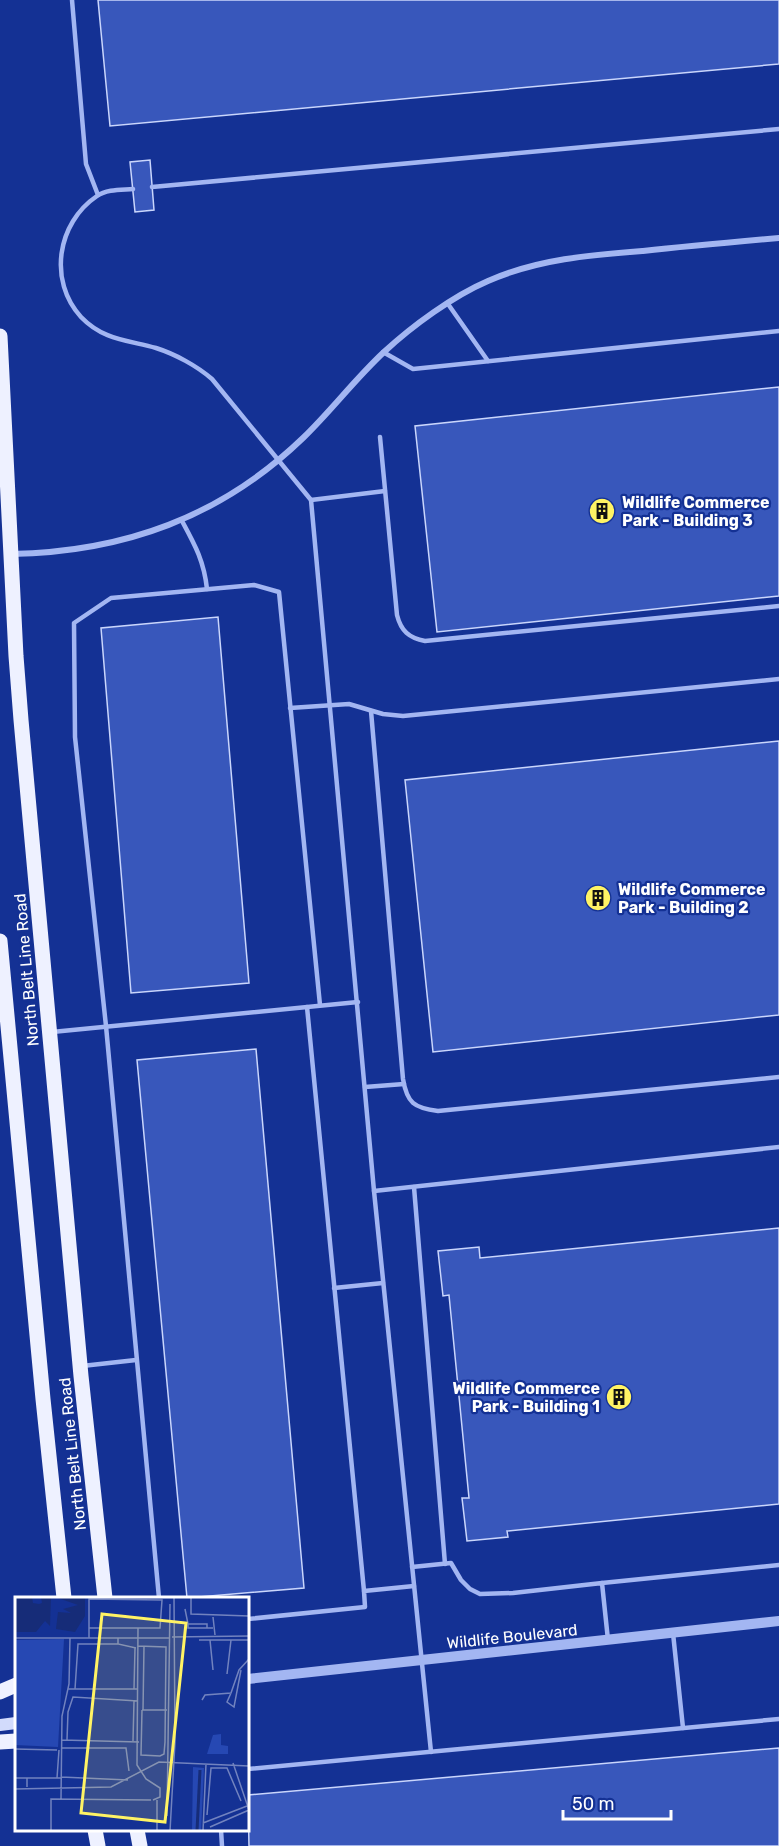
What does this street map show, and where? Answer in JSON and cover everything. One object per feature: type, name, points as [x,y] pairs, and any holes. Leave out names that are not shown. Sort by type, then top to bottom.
[{"type":"main road","name":"North Belt Line Road","points":[[0,336],[6,554],[81,1366],[105,1597]]},
{"type":"main road","name":"North Belt Line Road","points":[[0,942],[64,1597]]},
{"type":"main road","points":[[0,1693],[15,1686]]},
{"type":"main road","points":[[0,1725],[15,1723]]},
{"type":"main road","points":[[0,1742],[15,1741]]},
{"type":"main road","points":[[95,1831],[98,1846]]},
{"type":"main road","points":[[137,1831],[140,1846]]},
{"type":"street","points":[[6,554],[48,553],[109,544],[182,521],[212,506],[245,486],[303,439],[383,352],[422,320],[487,281],[531,266],[580,256],[779,238]]},
{"type":"street","name":"Wildlife Boulevard","points":[[249,1679],[779,1621]]},
{"type":"lane","points":[[72,0],[86,164],[98,195]]},
{"type":"lane","points":[[152,187],[779,129]]},
{"type":"lane","points":[[133,189],[98,195],[76,217],[69,228],[62,248],[61,273],[73,307],[100,333],[159,349],[204,372],[222,389],[312,500],[374,1191],[431,1752]]},
{"type":"lane","points":[[448,304],[488,361]]},
{"type":"lane","points":[[383,352],[413,369],[779,331]]},
{"type":"lane","points":[[380,437],[397,615],[403,629],[417,639],[425,641],[779,606]]},
{"type":"lane","points":[[312,500],[385,491]]},
{"type":"lane","points":[[182,521],[198,551],[204,568],[207,590]]},
{"type":"lane","points":[[159,1597],[106,1026],[75,737],[74,623],[111,598],[254,585],[279,592],[320,1005]]},
{"type":"lane","points":[[290,708],[349,704],[384,714],[403,716],[779,679]]},
{"type":"lane","points":[[371,711],[404,1084],[406,1094],[412,1103],[422,1109],[438,1111],[779,1077]]},
{"type":"lane","points":[[50,1032],[358,1002]]},
{"type":"lane","points":[[249,1619],[365,1607],[307,1007]]},
{"type":"lane","points":[[365,1087],[404,1084]]},
{"type":"lane","points":[[374,1191],[779,1148]]},
{"type":"lane","points":[[414,1187],[445,1564]]},
{"type":"lane","points":[[334,1288],[383,1283]]},
{"type":"lane","points":[[81,1366],[136,1360]]},
{"type":"lane","points":[[412,1567],[451,1563],[470,1589],[480,1594],[513,1593],[779,1564]]},
{"type":"lane","points":[[602,1583],[608,1640]]},
{"type":"lane","points":[[364,1591],[414,1586]]},
{"type":"lane","points":[[674,1633],[683,1728]]},
{"type":"lane","points":[[249,1769],[779,1719]]},
{"type":"lane","points":[[221,1831],[222,1846]]},
{"type":"building","points":[[98,0],[779,0],[779,64],[110,126]]},
{"type":"building","points":[[150,160],[154,210],[135,212],[130,162]]},
{"type":"building","name":"Wildlife Commerce Park - Building 3","points":[[779,387],[779,596],[437,632],[415,426]]},
{"type":"building","points":[[218,617],[249,983],[131,993],[101,628]]},
{"type":"building","name":"Wildlife Commerce Park - Building 2","points":[[779,741],[779,1015],[433,1052],[405,780]]},
{"type":"building","points":[[256,1049],[304,1588],[187,1597],[137,1060]]},
{"type":"building","name":"Wildlife Commerce Park - Building 1","points":[[779,1228],[779,1504],[507,1531],[508,1537],[467,1541],[462,1498],[469,1498],[449,1295],[443,1296],[438,1251],[479,1247],[480,1258]]},
{"type":"building","points":[[779,1748],[779,1846],[249,1846],[249,1795]]},
{"type":"place","name":"Wildlife Commerce Park - Building 3","points":[[602,511]]},
{"type":"place","name":"Wildlife Commerce Park - Building 2","points":[[598,898]]},
{"type":"place","name":"Wildlife Commerce Park - Building 1","points":[[619,1397]]}]
